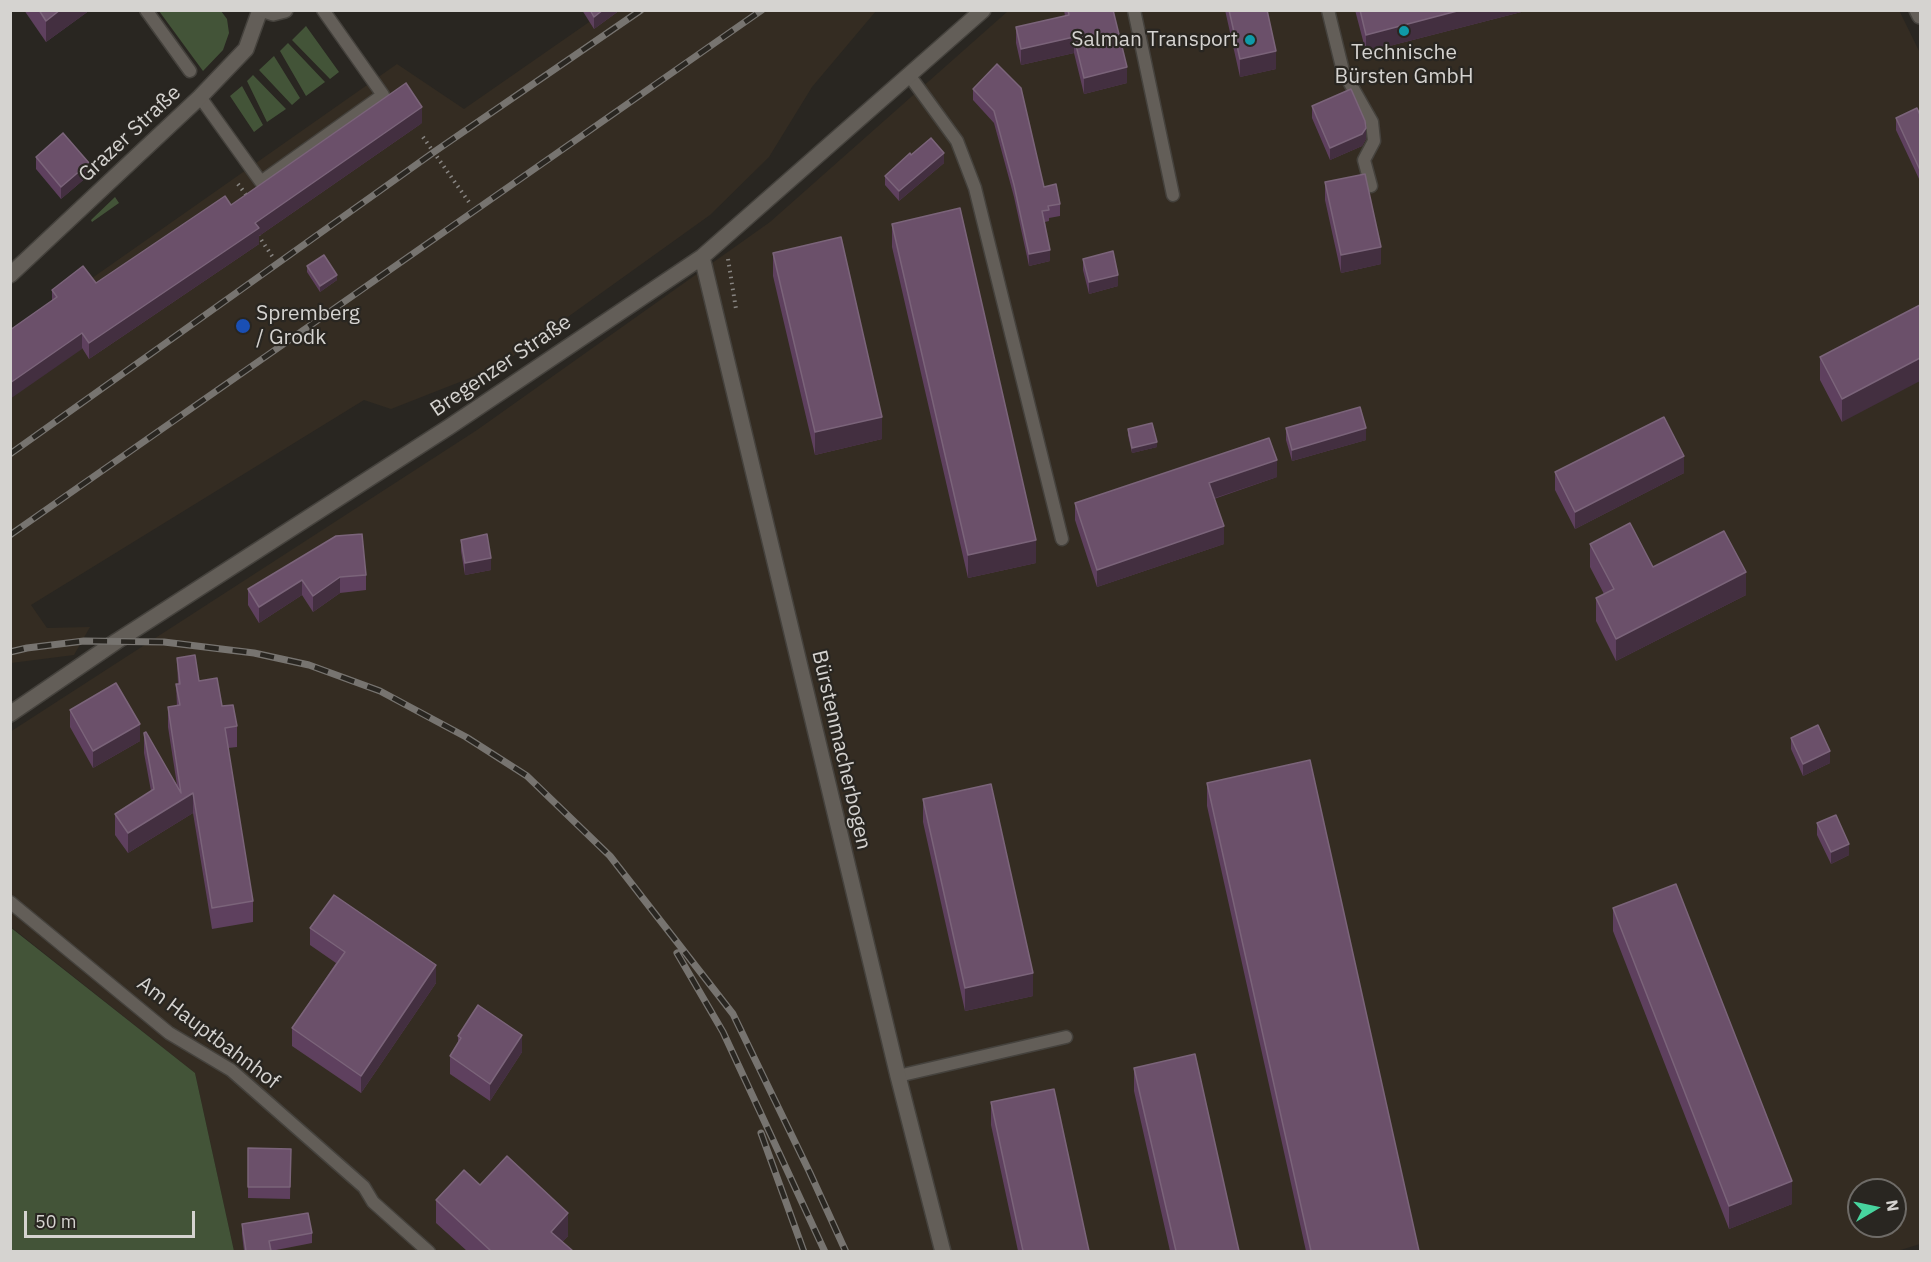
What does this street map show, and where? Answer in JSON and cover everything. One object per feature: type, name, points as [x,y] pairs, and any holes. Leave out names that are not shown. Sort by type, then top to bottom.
[{"type":"street","name":"Grazer Straße","points":[[10,275],[200,97],[246,48],[262,10],[273,13],[285,10]]},
{"type":"street","name":"Bregenzer Straße","points":[[10,714],[117,641],[449,427],[702,257],[982,10]]},
{"type":"street","points":[[1917,10],[1920,16]]},
{"type":"street","name":"Bürstenmacherbogen","points":[[702,257],[898,1076],[943,1251]]},
{"type":"lane","points":[[146,10],[190,71]]},
{"type":"lane","points":[[200,97],[261,182],[383,95],[323,10]]},
{"type":"lane","points":[[1134,10],[1173,195]]},
{"type":"lane","points":[[1328,10],[1343,71],[1372,122],[1374,141],[1365,160],[1371,186]]},
{"type":"lane","points":[[909,75],[957,141],[975,188],[1062,539]]},
{"type":"lane","name":"Am Hauptbahnhof","points":[[10,902],[169,1033],[231,1070],[364,1187],[373,1202],[429,1251]]},
{"type":"lane","points":[[898,1076],[1066,1037]]},
{"type":"path","points":[[423,137],[471,205]]},
{"type":"path","points":[[233,177],[247,196],[241,200]]},
{"type":"path","points":[[257,234],[274,259]]},
{"type":"shaded area","points":[[1899,10],[1920,53],[1920,1244],[1894,1252],[234,1251],[195,1073],[11,927],[10,732],[477,430],[770,222],[1008,11]]},
{"type":"shaded area","points":[[605,11],[876,11],[812,87],[769,157],[710,215],[498,367],[391,409],[364,400],[31,605],[47,628],[90,627],[74,655],[11,663],[11,335],[397,64],[464,109]]},
{"type":"green space","points":[[159,11],[221,11],[227,19],[229,33],[223,50],[203,71]]},
{"type":"green space","points":[[306,26],[339,72],[330,79],[292,40]]},
{"type":"green space","points":[[288,43],[325,82],[306,96],[280,51]]},
{"type":"green space","points":[[274,56],[300,98],[292,105],[259,70]]},
{"type":"green space","points":[[253,75],[286,109],[267,122],[247,81]]},
{"type":"green space","points":[[242,86],[263,125],[254,132],[230,96]]},
{"type":"green space","points":[[115,197],[119,203],[92,222],[91,220]]},
{"type":"green space","points":[[10,927],[195,1073],[234,1251],[11,1251]]},
{"type":"building","points":[[39,10],[60,10],[46,21]]},
{"type":"building","points":[[590,10],[603,10],[594,17]]},
{"type":"building","points":[[1068,10],[1113,10],[1127,67],[1084,78],[1074,37],[1021,49],[1016,27],[1069,15]]},
{"type":"building","name":"Salman Transport","points":[[1229,10],[1267,10],[1276,51],[1240,59]]},
{"type":"building","points":[[1360,10],[1461,10],[1366,35]]},
{"type":"building","points":[[997,64],[1021,88],[1044,187],[1056,184],[1060,204],[1048,206],[1049,210],[1042,211],[1050,250],[1029,254],[1014,185],[994,111],[973,89]]},
{"type":"building","points":[[406,83],[422,107],[255,223],[259,228],[89,343],[82,333],[10,383],[10,330],[57,297],[52,290],[83,266],[96,283],[225,196],[231,205]]},
{"type":"building","points":[[1351,89],[1366,128],[1362,134],[1330,148],[1312,106]]},
{"type":"building","points":[[1917,108],[1920,115],[1920,170],[1896,118]]},
{"type":"building","points":[[63,133],[89,163],[61,187],[36,157]]},
{"type":"building","points":[[931,138],[944,153],[899,191],[885,176],[910,153],[911,155]]},
{"type":"building","points":[[1365,174],[1381,247],[1341,255],[1325,182]]},
{"type":"building","points":[[960,208],[1036,540],[968,555],[892,224]]},
{"type":"building","points":[[841,237],[882,417],[815,432],[773,253]]},
{"type":"building","points":[[1113,251],[1118,275],[1089,282],[1083,259]]},
{"type":"building","points":[[324,255],[337,275],[320,286],[307,266]]},
{"type":"building","points":[[1920,305],[1920,358],[1842,399],[1820,357]]},
{"type":"building","points":[[1360,407],[1366,428],[1292,450],[1286,428]]},
{"type":"building","points":[[1664,417],[1684,456],[1575,512],[1555,472]]},
{"type":"building","points":[[1152,423],[1157,442],[1132,448],[1128,429]]},
{"type":"building","points":[[1269,438],[1277,460],[1209,483],[1224,526],[1097,570],[1075,503]]},
{"type":"building","points":[[1630,523],[1653,567],[1724,531],[1746,572],[1616,639],[1596,598],[1614,589],[1590,544]]},
{"type":"building","points":[[362,534],[366,575],[340,577],[313,596],[302,580],[259,607],[248,589],[336,536]]},
{"type":"building","points":[[487,534],[491,558],[465,563],[461,540]]},
{"type":"building","points":[[195,655],[199,681],[217,678],[222,706],[233,705],[237,726],[225,728],[253,901],[212,908],[193,793],[128,833],[115,814],[154,789],[144,733],[146,732],[181,793],[168,707],[180,705],[176,684],[180,684],[177,658]]},
{"type":"building","points":[[116,683],[140,724],[93,751],[70,710]]},
{"type":"building","points":[[1818,725],[1830,751],[1803,764],[1791,738]]},
{"type":"building","points":[[1310,760],[1419,1251],[1311,1251],[1207,783]]},
{"type":"building","points":[[991,784],[1033,973],[965,988],[923,799]]},
{"type":"building","points":[[1836,815],[1849,844],[1831,852],[1817,823]]},
{"type":"building","points":[[1676,884],[1792,1181],[1729,1206],[1613,908]]},
{"type":"building","points":[[334,895],[436,965],[361,1076],[292,1028],[345,952],[310,928]]},
{"type":"building","points":[[478,1005],[522,1035],[490,1084],[450,1056],[461,1038],[458,1036]]},
{"type":"building","points":[[1195,1054],[1239,1251],[1176,1251],[1134,1068]]},
{"type":"building","points":[[1054,1089],[1089,1251],[1023,1251],[991,1102]]},
{"type":"building","points":[[248,1148],[291,1149],[290,1187],[248,1187]]},
{"type":"building","points":[[507,1156],[568,1213],[551,1232],[573,1251],[491,1251],[436,1200],[464,1170],[480,1185]]},
{"type":"building","points":[[308,1213],[312,1233],[269,1241],[271,1251],[246,1251],[242,1224]]},
{"type":"railway","points":[[10,454],[434,152],[641,10]]},
{"type":"railway","points":[[10,535],[762,10]]},
{"type":"railway","points":[[10,652],[84,641],[164,642],[254,653],[309,665],[380,691],[466,737],[527,776],[610,856],[733,1014],[846,1252]]},
{"type":"railway","points":[[677,953],[723,1032],[825,1252]]},
{"type":"railway","points":[[761,1133],[804,1252]]},
{"type":"place","name":"Technische Bürsten GmbH","points":[[1404,31]]},
{"type":"place","name":"Salman Transport","points":[[1250,40]]},
{"type":"place","name":"Spremberg / Grodk","points":[[243,326]]}]
